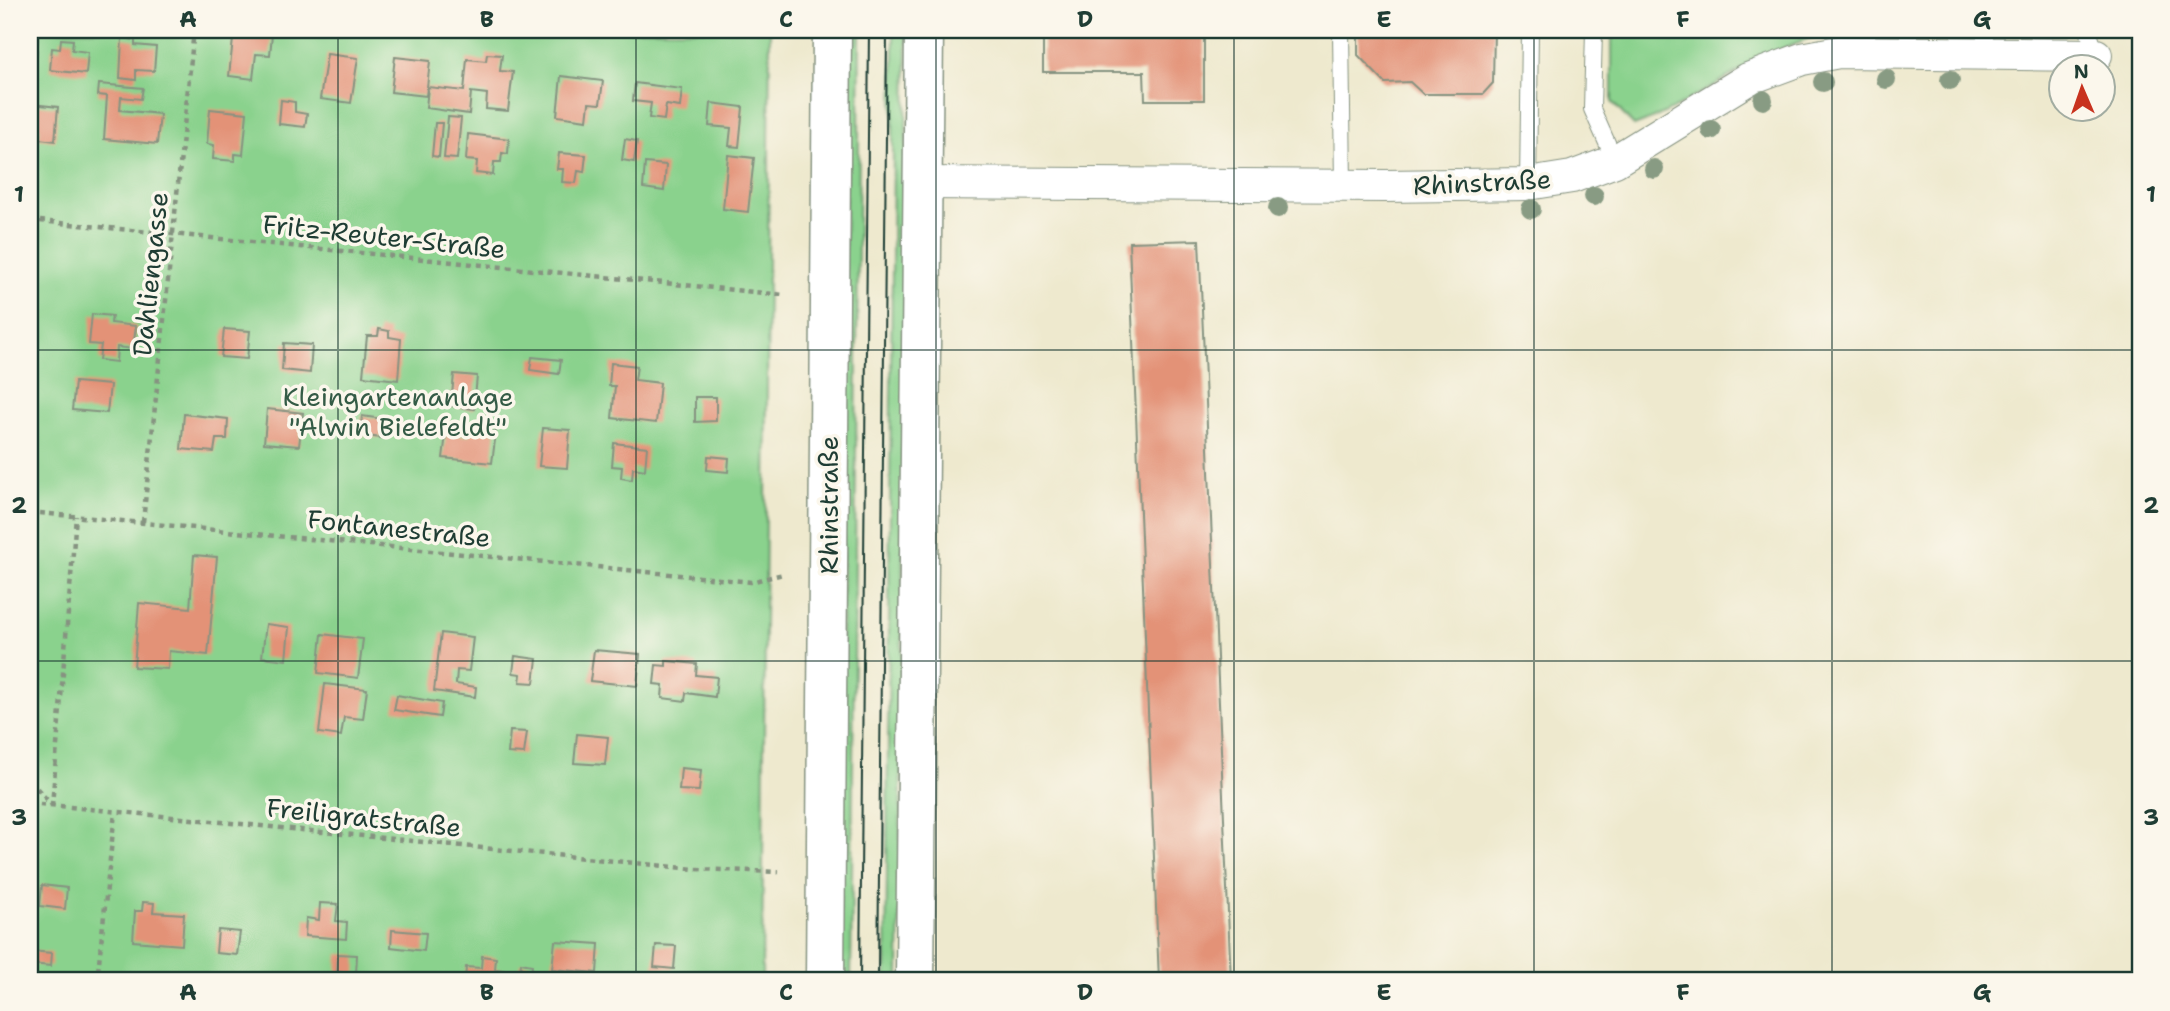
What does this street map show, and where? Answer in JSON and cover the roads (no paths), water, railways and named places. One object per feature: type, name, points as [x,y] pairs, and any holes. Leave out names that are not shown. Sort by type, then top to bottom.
[{"type":"main road","name":"Rhinstraße","points":[[825,981],[832,30]]},
{"type":"main road","points":[[915,981],[924,30]]},
{"type":"street","name":"Rhinstraße","points":[[922,183],[1343,186],[1528,184],[1572,177],[1615,161],[1748,79],[1802,59],[1839,52],[2092,42]]},
{"type":"lane","points":[[1341,30],[1343,186]]},
{"type":"lane","points":[[1528,184],[1531,30]]},
{"type":"lane","points":[[1594,30],[1592,109],[1615,161]]},
{"type":"tram line","points":[[860,981],[869,30]]},
{"type":"tram line","points":[[878,981],[887,30]]},
{"type":"park label","name":"Kleingartenanlage \"Alwin Bielefeldt\"","points":[[398,411]]}]
